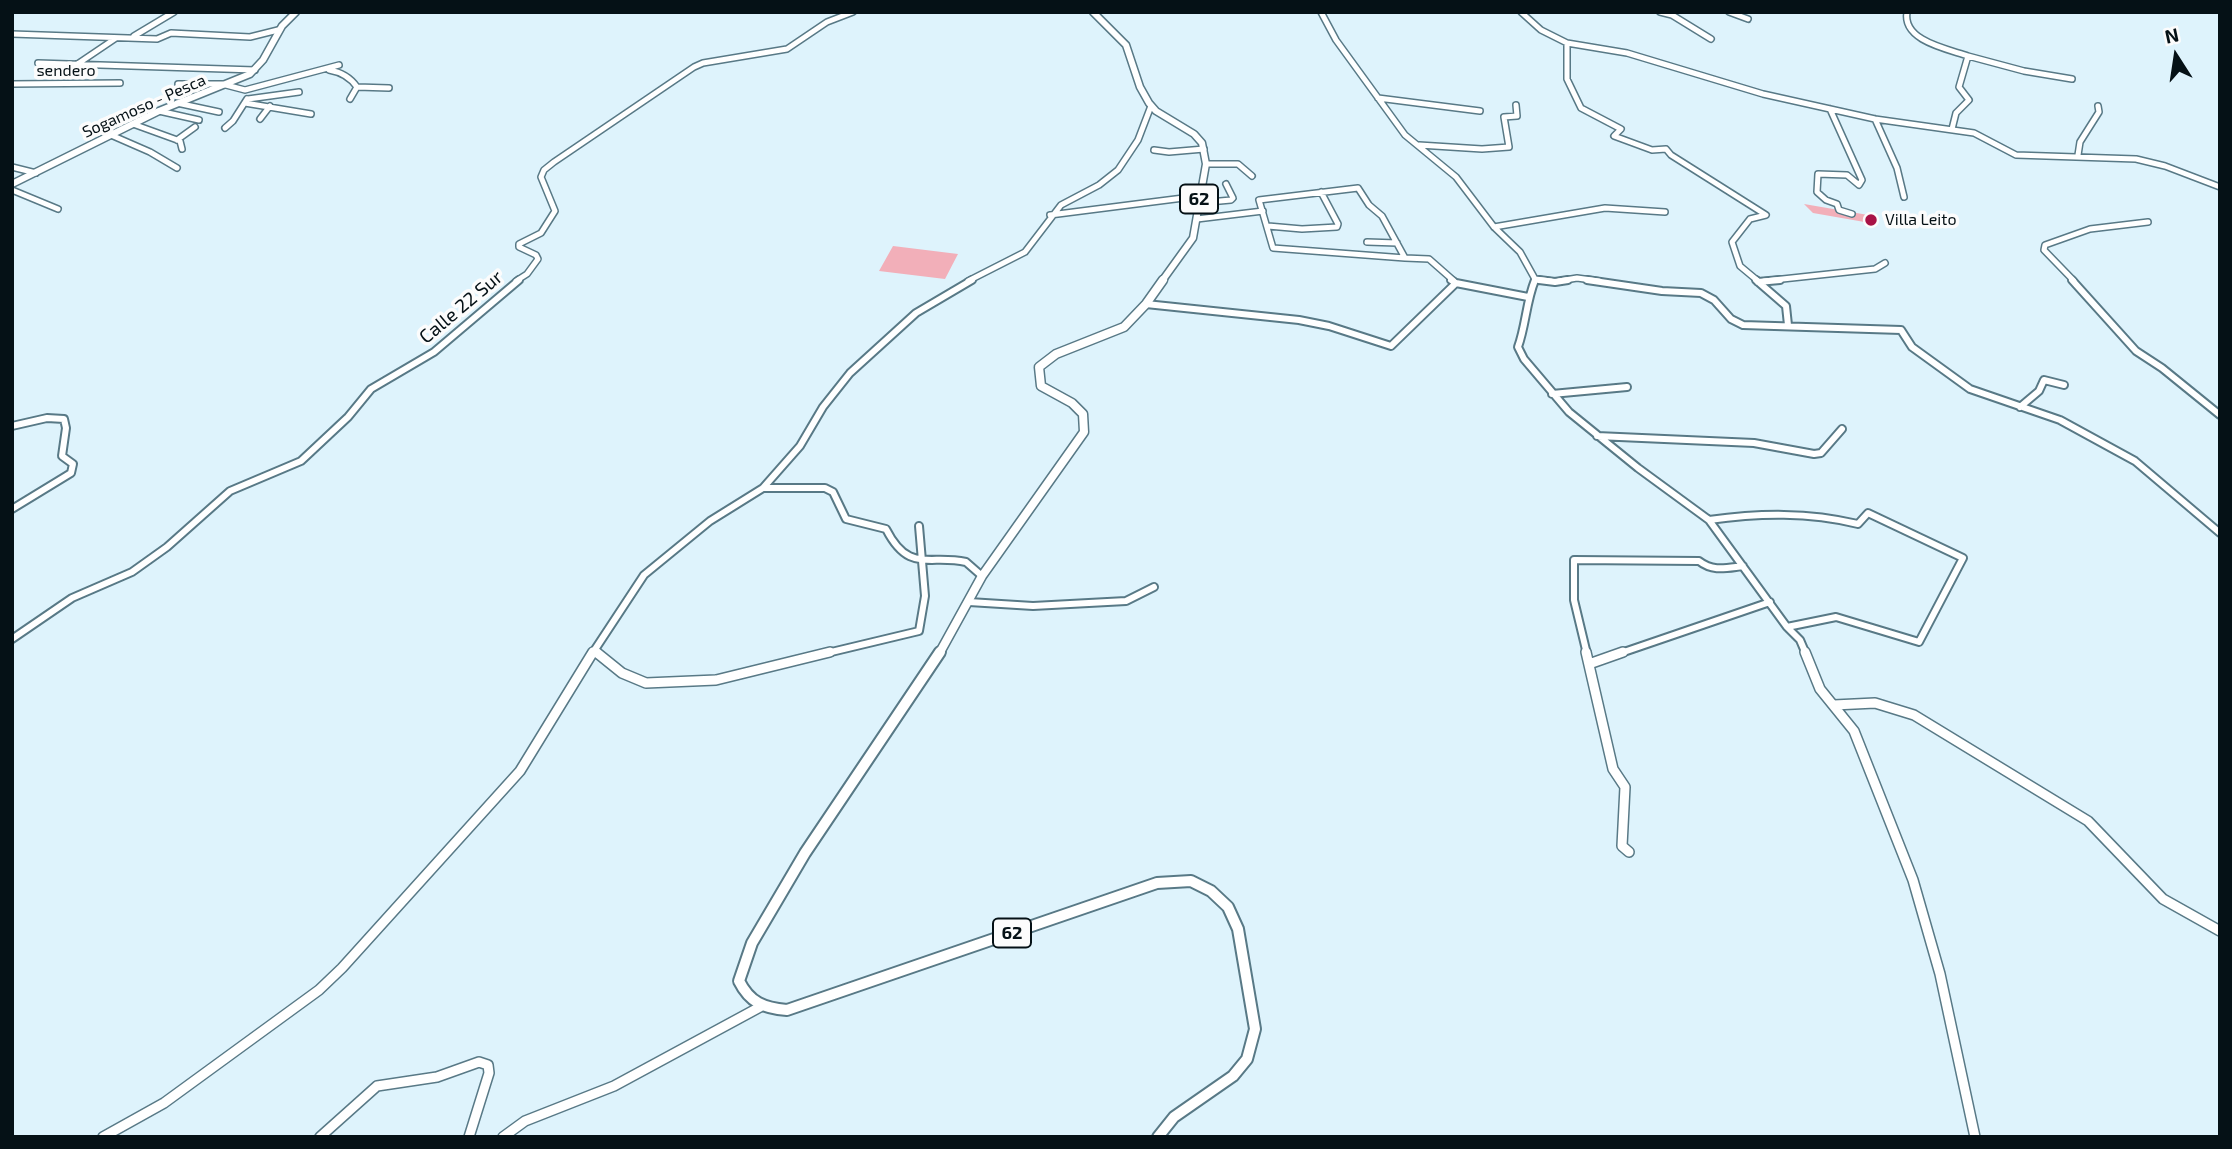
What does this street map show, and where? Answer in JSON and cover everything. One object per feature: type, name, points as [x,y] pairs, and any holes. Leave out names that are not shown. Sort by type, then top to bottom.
[{"type":"main road","name":"Sogamoso - Pesca","points":[[12,184],[159,111],[228,85],[255,70],[278,30],[296,12]]},
{"type":"main road","points":[[1093,12],[1126,45],[1140,87],[1152,106],[1194,134],[1204,149]]},
{"type":"main road","name":"62","points":[[1158,1137],[1174,1117],[1233,1076],[1247,1059],[1255,1029],[1238,929],[1228,907],[1211,891],[1191,881],[1182,879],[1157,883],[787,1010],[760,1007],[745,996],[739,981],[752,943],[805,853],[904,709],[969,603],[982,576],[1084,432],[1087,417],[1083,411],[1077,405],[1048,394],[1041,387],[1039,367],[1056,354],[1124,327],[1146,304],[1193,238],[1206,164],[1204,149]]},
{"type":"street","name":"Calle 22 Sur","points":[[12,639],[72,598],[132,572],[167,547],[230,491],[301,461],[348,417],[371,389],[433,352],[488,308],[505,289],[527,274],[538,259],[536,255],[519,247],[519,244],[541,233],[555,211],[541,177],[544,170],[554,162],[694,67],[703,63],[787,49],[827,22],[853,12]]},
{"type":"street","points":[[1321,12],[1336,40],[1405,135],[1456,177],[1494,227],[1520,252],[1535,279],[1529,295],[1518,350],[1552,394],[1597,435],[1709,520],[1800,640],[1820,689],[1854,731],[1927,922],[1975,1137]]},
{"type":"street","points":[[1521,12],[1550,37],[1567,43],[1626,54],[1763,94],[1875,119],[1974,133],[2016,155],[2078,155],[2153,163],[2220,187]]},
{"type":"street","points":[[1660,12],[1672,15],[1711,39]]},
{"type":"street","points":[[1729,12],[1748,19]]},
{"type":"street","points":[[1907,12],[1906,18],[1917,37],[2024,71],[2072,79]]},
{"type":"street","points":[[131,38],[175,13]]},
{"type":"street","points":[[12,34],[157,38],[171,33],[250,37],[278,30]]},
{"type":"street","points":[[76,65],[116,37]]},
{"type":"street","points":[[1567,43],[1567,79],[1581,108],[1621,129],[1614,135],[1652,150],[1666,149],[1671,155],[1766,215],[1750,219],[1732,242],[1740,266],[1786,306],[1788,326]]},
{"type":"street","points":[[1952,129],[1956,113],[1969,100],[1959,87],[1968,55]]},
{"type":"street","points":[[38,63],[255,70]]},
{"type":"street","points":[[178,84],[228,85],[245,90],[339,65]]},
{"type":"street","points":[[324,70],[339,71],[357,87],[389,88]]},
{"type":"street","name":"sendero","points":[[12,84],[120,83]]},
{"type":"street","points":[[351,99],[357,87]]},
{"type":"street","points":[[225,128],[246,101],[248,93],[245,90]]},
{"type":"street","points":[[246,101],[299,92]]},
{"type":"street","points":[[1378,98],[1480,111]]},
{"type":"street","points":[[246,101],[311,114]]},
{"type":"street","points":[[177,103],[219,112]]},
{"type":"street","points":[[1418,145],[1482,149],[1509,147],[1504,117],[1517,116],[1516,105]]},
{"type":"street","points":[[260,119],[270,106]]},
{"type":"street","points":[[103,1137],[163,1103],[318,990],[334,975],[520,771],[644,575],[710,521],[763,488],[800,446],[822,407],[850,373],[916,313],[944,294],[1025,252],[1050,215],[1063,203],[1101,184],[1118,170],[1133,149],[1152,106]]},
{"type":"street","points":[[2078,155],[2080,142],[2099,112],[2098,106]]},
{"type":"street","points":[[1830,109],[1862,180],[1859,185],[1847,175],[1818,174],[1817,192],[1826,200],[1837,204],[1839,210],[1852,214]]},
{"type":"street","points":[[159,111],[199,120]]},
{"type":"street","points":[[1875,119],[1897,168],[1904,197]]},
{"type":"street","points":[[133,124],[177,140],[182,149]]},
{"type":"street","points":[[177,140],[195,127]]},
{"type":"street","points":[[111,135],[150,152],[177,168]]},
{"type":"street","points":[[1154,150],[1169,152],[1204,149]]},
{"type":"street","points":[[1206,164],[1242,164],[1249,169],[1252,176]]},
{"type":"street","points":[[12,167],[36,173]]},
{"type":"street","points":[[1050,215],[1199,196],[1209,202],[1231,200],[1233,198],[1226,184]]},
{"type":"street","points":[[1405,258],[1382,215],[1369,205],[1359,188],[1259,200],[1273,248],[1326,248],[1341,253],[1405,258],[1429,259],[1456,283],[1475,283],[1487,289],[1529,295]]},
{"type":"street","points":[[12,190],[58,209]]},
{"type":"street","points":[[1268,226],[1302,229],[1337,227],[1338,224],[1321,192]]},
{"type":"street","points":[[1494,227],[1605,208],[1665,212]]},
{"type":"street","points":[[1197,219],[1263,211]]},
{"type":"street","points":[[2148,222],[2090,229],[2050,242],[2045,245],[2044,250],[2136,351],[2162,368],[2220,415]]},
{"type":"street","points":[[1367,242],[1397,243]]},
{"type":"street","points":[[1758,282],[1875,270],[1885,262]]},
{"type":"street","points":[[1535,279],[1555,282],[1577,278],[1662,291],[1701,293],[1714,300],[1731,319],[1743,325],[1902,330],[1912,347],[1970,389],[2060,420],[2135,461],[2220,533]]},
{"type":"street","points":[[1146,304],[1317,322],[1356,331],[1391,346],[1456,283]]},
{"type":"street","points":[[2020,407],[2039,391],[2044,380],[2064,385]]},
{"type":"street","points":[[1552,394],[1627,387]]},
{"type":"street","points":[[12,426],[47,418],[64,419],[67,424],[62,456],[73,464],[73,468],[71,473],[12,509]]},
{"type":"street","points":[[1597,435],[1754,443],[1814,454],[1821,453],[1842,429]]},
{"type":"street","points":[[763,488],[825,488],[833,492],[846,519],[886,529],[894,543],[924,563],[947,560],[968,562],[982,576]]},
{"type":"street","points":[[1709,520],[1797,513],[1828,515],[1858,524],[1862,523],[1868,513],[1963,558],[1919,642],[1862,622],[1836,617],[1787,626]]},
{"type":"street","points":[[595,652],[615,668],[646,683],[716,680],[919,631],[924,616],[924,563],[919,526]]},
{"type":"street","points":[[1629,852],[1622,846],[1620,836],[1627,790],[1625,779],[1613,769],[1574,600],[1574,559],[1699,561],[1710,569],[1717,570],[1743,566]]},
{"type":"street","points":[[969,603],[1033,606],[1126,601],[1154,587]]},
{"type":"street","points":[[1589,664],[1770,602]]},
{"type":"street","points":[[1834,705],[1875,703],[1914,715],[2088,821],[2163,899],[2220,931]]},
{"type":"street","points":[[503,1137],[525,1121],[614,1086],[760,1007]]},
{"type":"street","points":[[320,1137],[377,1086],[427,1079],[479,1062],[488,1065],[489,1073],[469,1137]]},
{"type":"shaded area","name":"Villa Leito","points":[[1804,204],[1874,216],[1876,224],[1813,213]]},
{"type":"shaded area","points":[[893,246],[958,254],[945,279],[879,271]]},
{"type":"place","name":"Villa Leito","points":[[1871,220]]}]
